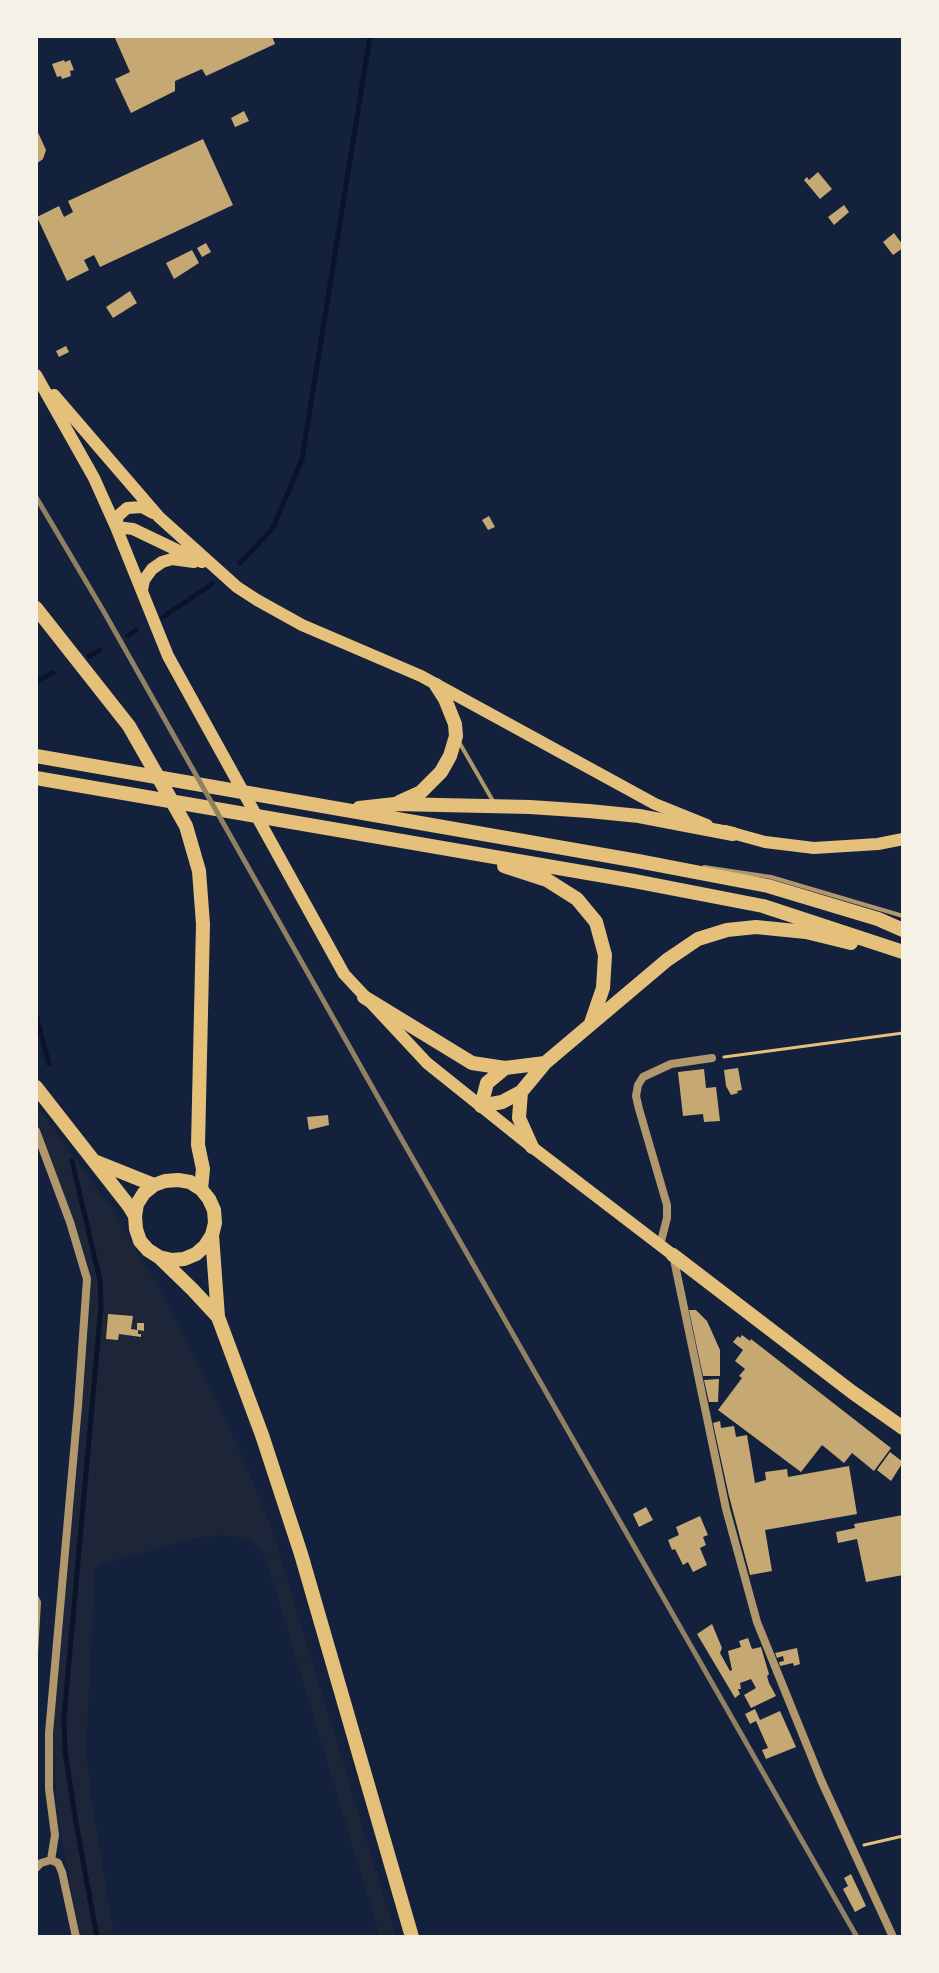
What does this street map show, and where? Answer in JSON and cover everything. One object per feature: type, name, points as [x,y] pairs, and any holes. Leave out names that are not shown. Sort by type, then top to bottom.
[{"type":"main road","points":[[36,374],[159,517],[219,571],[257,600],[302,625],[436,685],[655,804],[733,834]]},
{"type":"main road","points":[[36,374],[94,478],[168,656],[344,974],[427,1063],[532,1147],[903,1428]]},
{"type":"main road","points":[[116,527],[118,516],[127,508],[142,507],[159,517]]},
{"type":"main road","points":[[116,527],[133,529],[219,571]]},
{"type":"main road","points":[[142,590],[144,580],[152,569],[172,559],[219,571]]},
{"type":"main road","points":[[36,608],[129,726],[186,826],[199,871],[203,924],[198,1130],[203,1169],[201,1189]]},
{"type":"main road","points":[[36,621],[92,678]]},
{"type":"main road","points":[[395,804],[421,792],[441,772],[450,756],[456,736],[455,724],[436,685]]},
{"type":"main road","points":[[36,756],[768,886],[878,919],[903,930]]},
{"type":"main road","points":[[36,778],[763,906],[903,952]]},
{"type":"main road","points":[[343,810],[395,804],[589,811],[639,816],[765,842],[814,848],[878,844],[903,839]]},
{"type":"main road","points":[[452,849],[547,880],[577,899],[596,922],[605,955],[603,988],[591,1024]]},
{"type":"main road","points":[[481,1106],[502,1102],[521,1092],[545,1063],[667,960],[698,939],[727,930],[756,927],[887,946]]},
{"type":"main road","points":[[364,997],[472,1063],[505,1068],[545,1063]]},
{"type":"main road","points":[[481,1106],[487,1083],[505,1068]]},
{"type":"main road","points":[[36,1087],[135,1216]]},
{"type":"main road","points":[[521,1092],[519,1118],[532,1147]]},
{"type":"main road","points":[[94,1161],[154,1185]]},
{"type":"main road","points":[[218,1317],[140,1241],[136,1229],[137,1204],[154,1185],[165,1181],[190,1182],[201,1189],[214,1210],[212,1235],[218,1317],[262,1435],[301,1554],[412,1937]]},
{"type":"main road","points":[[159,1257],[184,1259],[196,1254],[212,1235]]},
{"type":"street","points":[[660,1245],[667,1205],[639,1109],[636,1096],[638,1085],[643,1077],[671,1064],[712,1058]]},
{"type":"street","points":[[36,1131],[70,1222],[87,1279],[49,1733],[49,1789],[55,1835],[51,1860]]},
{"type":"street","points":[[673,1255],[726,1509],[757,1622],[821,1780],[893,1937]]},
{"type":"street","points":[[36,1868],[51,1860],[58,1863],[76,1937]]},
{"type":"lane","points":[[456,736],[496,806]]},
{"type":"lane","points":[[638,861],[771,877],[903,916]]},
{"type":"lane","points":[[36,1596],[39,1602],[36,1654]]},
{"type":"path","points":[[712,1058],[903,1033]]},
{"type":"path","points":[[853,1848],[903,1836]]},
{"type":"shaded area","points":[[36,1105],[109,1205],[156,1282],[248,1470],[272,1530],[396,1937],[380,1937],[262,1549],[245,1538],[222,1535],[196,1538],[101,1564],[95,1569],[86,1749],[114,1937],[80,1937],[57,1811],[53,1733],[91,1283],[63,1194],[36,1127]]},
{"type":"building","points":[[272,36],[275,44],[206,76],[202,69],[175,81],[175,91],[131,113],[115,79],[130,72],[115,38]]},
{"type":"building","points":[[70,60],[74,70],[70,71],[71,76],[62,79],[61,76],[57,77],[52,64]]},
{"type":"building","points":[[244,111],[249,121],[235,127],[231,118]]},
{"type":"building","points":[[36,128],[46,150],[43,159],[36,164]]},
{"type":"building","points":[[203,139],[233,205],[100,267],[94,255],[84,260],[89,270],[67,281],[37,217],[59,206],[64,217],[73,212],[68,201]]},
{"type":"building","points":[[818,172],[832,189],[820,199],[804,180],[807,177],[809,180]]},
{"type":"building","points":[[844,205],[849,212],[834,225],[828,217]]},
{"type":"building","points":[[894,233],[903,248],[893,255],[883,242]]},
{"type":"building","points":[[206,243],[211,252],[202,257],[197,248]]},
{"type":"building","points":[[192,250],[199,263],[174,279],[166,263]]},
{"type":"building","points":[[130,291],[137,303],[113,318],[106,307]]},
{"type":"building","points":[[66,346],[69,352],[59,357],[56,351]]},
{"type":"building","points":[[489,516],[495,527],[488,530],[482,520]]},
{"type":"building","points":[[738,1068],[742,1090],[731,1095],[724,1070]]},
{"type":"building","points":[[704,1069],[706,1088],[716,1087],[720,1121],[704,1122],[703,1114],[683,1116],[678,1072]]},
{"type":"building","points":[[328,1115],[329,1125],[309,1130],[307,1117]]},
{"type":"building","points":[[689,1310],[696,1310],[707,1321],[720,1350],[720,1376],[703,1376]]},
{"type":"building","points":[[108,1314],[133,1316],[131,1329],[137,1330],[137,1323],[144,1323],[144,1331],[138,1330],[141,1337],[119,1334],[118,1340],[106,1339]]},
{"type":"building","points":[[742,1335],[891,1448],[874,1471],[852,1453],[844,1463],[822,1445],[801,1472],[718,1410],[742,1378],[739,1376],[745,1369],[735,1361],[743,1350],[733,1342]]},
{"type":"building","points":[[719,1379],[718,1402],[709,1402],[704,1380]]},
{"type":"building","points":[[720,1421],[721,1428],[734,1426],[736,1437],[747,1435],[755,1483],[766,1480],[765,1472],[787,1469],[788,1477],[849,1466],[857,1514],[765,1530],[772,1571],[750,1575],[713,1423]]},
{"type":"building","points":[[890,1452],[903,1462],[891,1481],[877,1470]]},
{"type":"building","points":[[646,1507],[653,1520],[639,1527],[633,1514]]},
{"type":"building","points":[[903,1515],[903,1575],[866,1582],[857,1539],[838,1543],[836,1532],[855,1528],[854,1524]]},
{"type":"building","points":[[700,1516],[708,1535],[703,1537],[706,1545],[700,1548],[707,1565],[693,1572],[688,1562],[683,1565],[668,1540],[679,1535],[676,1527]]},
{"type":"building","points":[[712,1624],[722,1648],[720,1653],[730,1671],[728,1651],[741,1647],[739,1641],[748,1638],[752,1649],[761,1647],[769,1683],[776,1696],[751,1708],[744,1695],[756,1688],[751,1679],[740,1683],[740,1694],[735,1698],[697,1634]]},
{"type":"building","points":[[797,1648],[800,1664],[780,1666],[783,1656],[777,1658],[775,1653]]},
{"type":"building","points":[[755,1709],[760,1720],[780,1711],[796,1747],[766,1759],[762,1750],[768,1748],[756,1721],[750,1724],[745,1714]]},
{"type":"building","points":[[851,1874],[866,1906],[855,1912],[843,1889],[848,1886],[844,1878]]},
{"type":"waterway","points":[[240,563],[273,528],[302,459],[370,36]]},
{"type":"waterway","points":[[163,617],[212,584]]},
{"type":"waterway","points":[[128,636],[136,630]]},
{"type":"waterway","points":[[89,656],[100,650]]},
{"type":"waterway","points":[[36,681],[53,673]]},
{"type":"waterway","points":[[36,1015],[49,1064]]},
{"type":"waterway","points":[[72,1161],[100,1280],[101,1306],[64,1717],[65,1751],[97,1937]]},
{"type":"railway","points":[[36,497],[857,1937]]}]
